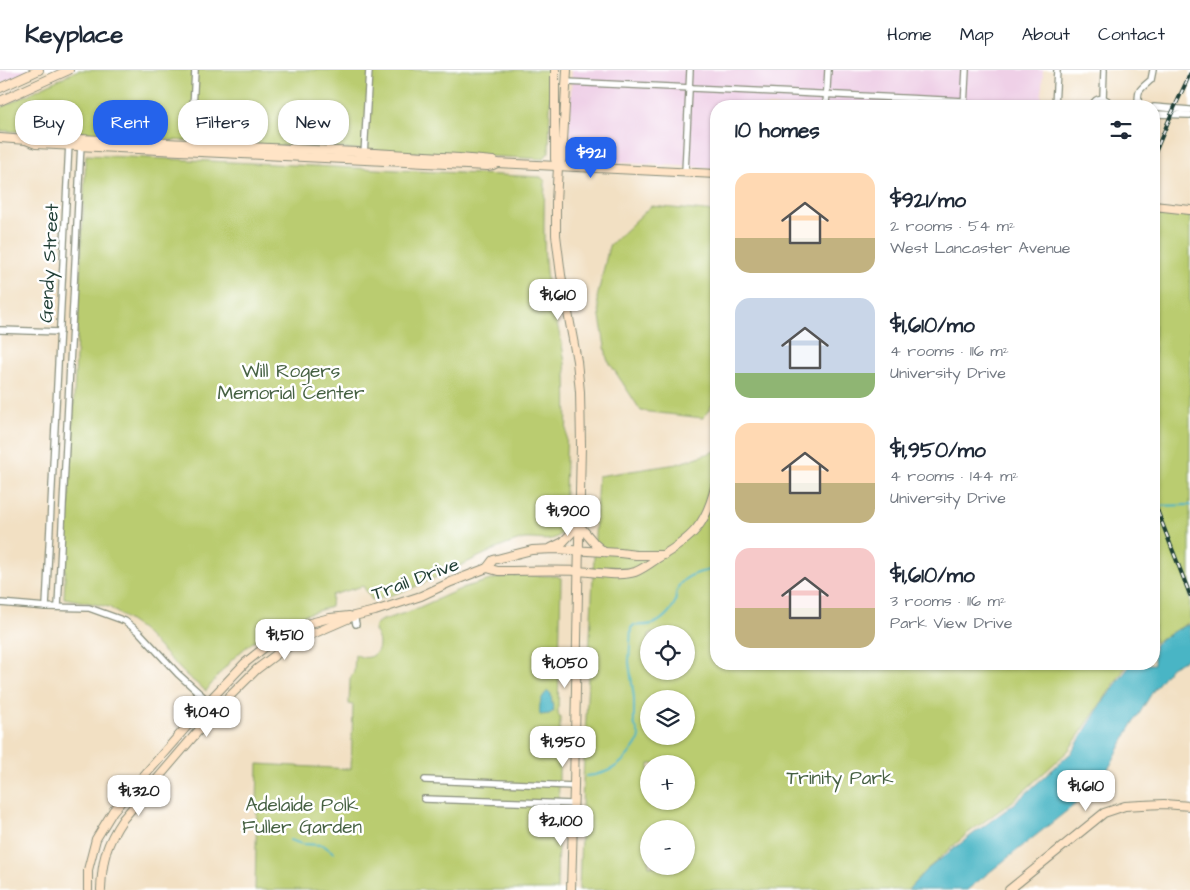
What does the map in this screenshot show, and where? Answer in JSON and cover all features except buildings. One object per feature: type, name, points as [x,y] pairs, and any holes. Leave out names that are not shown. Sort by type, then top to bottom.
[{"type":"main road","points":[[0,88],[39,70]]},
{"type":"main road","points":[[0,101],[70,70]]},
{"type":"main road","points":[[556,70],[555,159],[558,167]]},
{"type":"main road","points":[[561,70],[566,82]]},
{"type":"main road","points":[[567,70],[562,159],[558,167],[556,202],[557,242],[561,275],[577,361],[580,392],[574,786],[570,890]]},
{"type":"main road","points":[[0,138],[15,139]]},
{"type":"main road","points":[[83,143],[364,157],[459,158],[497,163],[558,167],[710,174]]},
{"type":"main road","points":[[1160,207],[1190,210]]},
{"type":"main road","name":"Trail Drive","points":[[487,568],[498,571],[578,571],[624,574],[635,572],[677,547],[692,534],[703,521],[710,504]]},
{"type":"main road","points":[[549,549],[563,542],[579,525]]},
{"type":"main road","points":[[579,525],[604,552]]},
{"type":"main road","name":"Trail Drive","points":[[101,887],[102,868],[106,851],[112,834],[123,819],[217,709],[257,669],[280,650],[308,636],[410,600],[487,568],[494,560],[532,550],[549,549],[649,556],[664,555]]},
{"type":"main road","name":"Trail Drive","points":[[88,887],[88,870],[96,839],[113,811],[208,702],[245,663],[270,643],[310,623],[347,615],[355,620]]},
{"type":"main road","points":[[1009,890],[1104,813],[1125,806],[1164,804],[1190,806]]},
{"type":"main road","points":[[88,887],[101,887]]},
{"type":"street","points":[[191,148],[196,70]]},
{"type":"street","points":[[364,157],[369,70]]},
{"type":"street","points":[[685,172],[690,70]]},
{"type":"street","points":[[826,100],[828,70]]},
{"type":"street","points":[[964,100],[966,70]]},
{"type":"street","points":[[1055,100],[1057,70]]},
{"type":"street","points":[[1103,98],[1104,70]]},
{"type":"street","points":[[1138,100],[1138,93],[1151,80],[1153,70]]},
{"type":"street","points":[[566,82],[903,100]]},
{"type":"street","points":[[1098,100],[1103,98],[1107,100]]},
{"type":"street","points":[[1160,108],[1190,110]]},
{"type":"street","points":[[1160,114],[1190,115]]},
{"type":"street","name":"Gendy Street","points":[[46,607],[69,145]]},
{"type":"street","name":"Gendy Street","points":[[58,607],[81,145]]},
{"type":"street","points":[[63,268],[74,268]]},
{"type":"street","points":[[0,330],[60,332]]},
{"type":"street","points":[[57,390],[68,391]]},
{"type":"street","points":[[0,603],[89,608],[125,621],[140,633],[178,674],[217,709]]},
{"type":"street","points":[[425,780],[574,786]]},
{"type":"street","points":[[424,799],[573,804]]},
{"type":"shaded area","points":[[0,70],[30,70],[0,84]]},
{"type":"shaded area","points":[[572,70],[1043,70],[1041,100],[710,100],[710,168],[575,160],[568,152]]},
{"type":"green space","points":[[78,70],[551,70],[549,152],[543,159],[267,145],[268,100],[178,100],[178,140],[168,140],[168,100],[93,100],[93,133],[83,133],[83,100],[16,100]]},
{"type":"green space","points":[[15,101],[15,131],[0,131],[0,108]]},
{"type":"green space","name":"Will Rogers Memorial Center","points":[[86,155],[541,177],[545,181],[544,238],[546,272],[563,348],[566,374],[567,432],[564,530],[556,538],[546,540],[524,539],[514,542],[427,582],[391,595],[372,600],[363,586],[332,595],[331,607],[302,616],[275,628],[250,644],[228,664],[206,691],[186,675],[141,629],[109,607],[64,598]]},
{"type":"green space","points":[[651,206],[710,211],[710,408],[703,418],[641,411],[607,359],[597,298],[609,246]]},
{"type":"green space","points":[[1160,213],[1190,216],[1190,622],[1160,640]]},
{"type":"green space","name":"Trinity Park","points":[[710,453],[710,670],[1124,670],[1068,751],[1013,801],[968,833],[925,871],[908,890],[579,890],[598,476],[677,464]]},
{"type":"green space","name":"Adelaide Polk Fuller Garden","points":[[520,575],[557,576],[561,578],[557,890],[255,890],[258,764],[351,769],[353,705],[349,704],[350,679],[354,671],[355,654],[361,657],[372,656],[378,649],[378,637],[374,631],[375,625],[380,621],[411,611],[465,587],[498,578]]},
{"type":"water","points":[[1190,624],[1190,657],[1171,667],[1155,688],[1110,766],[1092,791],[967,890],[908,890],[925,871],[1014,804],[1072,752],[1102,703],[1127,670],[1160,670],[1160,641],[1174,631]]},
{"type":"water","points":[[548,691],[551,694],[554,711],[549,714],[540,715],[543,696]]},
{"type":"waterway","points":[[1160,506],[1190,505]]},
{"type":"waterway","points":[[586,776],[596,775],[618,765],[630,753],[640,738],[634,723],[634,698],[629,662],[631,628],[634,625],[649,625],[661,620],[673,606],[680,584],[696,573],[710,570]]},
{"type":"waterway","points":[[1099,778],[1104,784]]},
{"type":"waterway","points":[[290,840],[302,844],[323,845],[334,853]]},
{"type":"railway","points":[[1160,141],[1190,74]]},
{"type":"railway","points":[[1160,518],[1190,595]]}]
